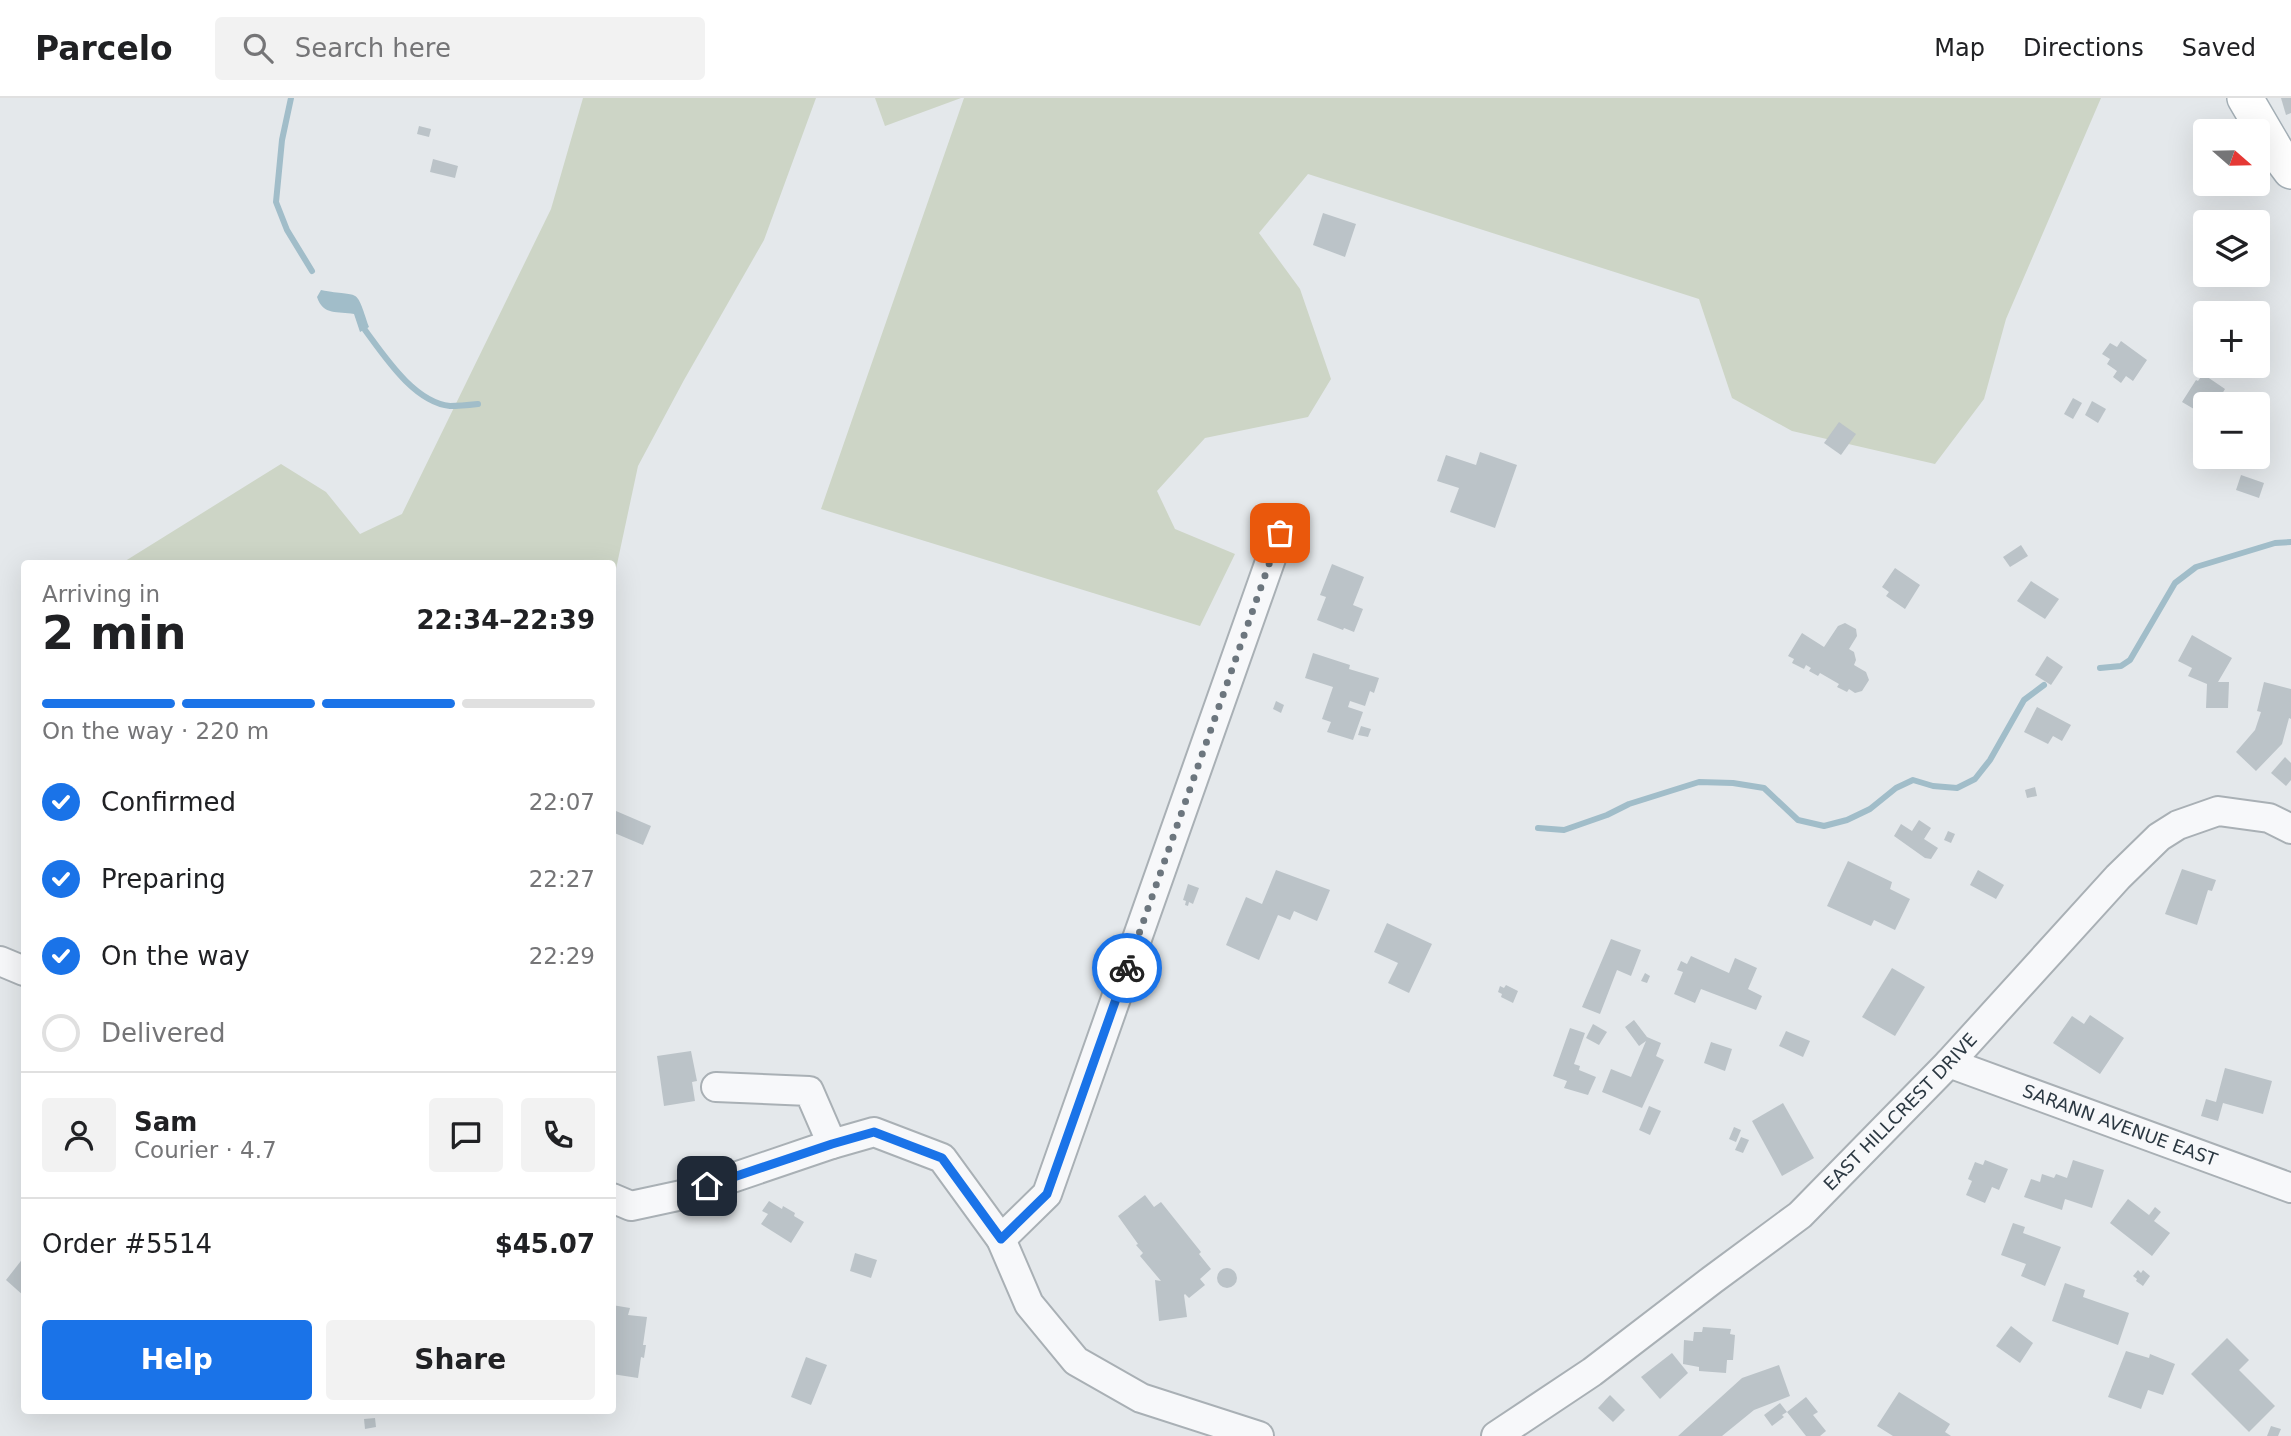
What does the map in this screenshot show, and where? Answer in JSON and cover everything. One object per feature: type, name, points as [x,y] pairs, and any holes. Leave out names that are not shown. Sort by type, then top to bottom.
[{"type":"main road","points":[[2245,98],[2291,171]]},
{"type":"street","points":[[1001,1239],[1047,1194],[1280,533]]},
{"type":"street","name":"EAST HILLCREST DRIVE","points":[[1496,1436],[1591,1372],[1800,1215],[1949,1063],[2118,877],[2159,836],[2178,825],[2218,811],[2269,818],[2291,829]]},
{"type":"street","points":[[0,961],[21,970]]},
{"type":"street","name":"SARANN AVENUE EAST","points":[[1949,1063],[2291,1188]]},
{"type":"street","points":[[716,1087],[809,1091],[832,1144]]},
{"type":"street","points":[[616,1200],[632,1206],[682,1195],[874,1132],[942,1158],[1001,1239],[1029,1304],[1076,1362],[1141,1398],[1259,1436]]},
{"type":"green space","points":[[583,98],[816,98],[764,240],[638,466],[616,569],[616,560],[127,560],[281,464],[326,492],[360,534],[402,514],[551,209]]},
{"type":"green space","points":[[875,98],[961,98],[885,126]]},
{"type":"green space","points":[[964,98],[2101,98],[2006,319],[1984,399],[1935,464],[1792,431],[1732,398],[1699,299],[1308,174],[1259,233],[1300,289],[1331,379],[1308,417],[1205,438],[1157,491],[1175,529],[1235,554],[1200,626],[821,509]]},
{"type":"water","points":[[321,290],[355,296],[369,327],[360,332],[354,314],[323,307],[317,297]]},
{"type":"building","points":[[2281,98],[2291,98],[2291,113],[2286,115]]},
{"type":"building","points":[[419,126],[431,129],[429,137],[417,134]]},
{"type":"building","points":[[433,159],[458,166],[455,178],[430,172]]},
{"type":"building","points":[[1323,213],[1356,224],[1345,257],[1313,245]]},
{"type":"building","points":[[2121,341],[2147,360],[2133,381],[2126,376],[2121,383],[2113,377],[2117,371],[2107,364],[2110,359],[2102,354],[2110,343],[2117,347]]},
{"type":"building","points":[[2200,378],[2209,378],[2225,389],[2223,392],[2193,392],[2193,408],[2182,402],[2196,380]]},
{"type":"building","points":[[2073,398],[2082,403],[2073,419],[2064,414]]},
{"type":"building","points":[[2092,401],[2106,409],[2098,423],[2085,415]]},
{"type":"building","points":[[1839,422],[1856,434],[1841,455],[1824,443]]},
{"type":"building","points":[[1480,452],[1517,465],[1495,528],[1450,512],[1459,488],[1437,481],[1446,455],[1476,465]]},
{"type":"building","points":[[2241,475],[2264,483],[2259,498],[2236,490]]},
{"type":"building","points":[[2021,545],[2028,556],[2010,567],[2003,557]]},
{"type":"building","points":[[1332,564],[1364,577],[1353,605],[1363,609],[1354,632],[1317,620],[1326,597],[1320,595]]},
{"type":"building","points":[[1895,568],[1920,585],[1905,609],[1886,596],[1889,592],[1882,587]]},
{"type":"building","points":[[2031,581],[2059,599],[2045,619],[2017,601]]},
{"type":"building","points":[[1845,623],[1856,629],[1857,636],[1849,649],[1854,652],[1854,665],[1866,672],[1869,680],[1862,691],[1855,693],[1837,687],[1839,684],[1820,673],[1818,676],[1809,671],[1811,668],[1806,665],[1804,669],[1792,663],[1794,659],[1788,656],[1802,633],[1824,647],[1838,626]]},
{"type":"building","points":[[2192,635],[2232,658],[2218,682],[2229,682],[2228,708],[2206,708],[2207,684],[2188,676],[2192,668],[2178,661]]},
{"type":"building","points":[[1313,653],[1350,665],[1349,669],[1379,678],[1374,693],[1370,691],[1365,706],[1350,701],[1348,707],[1363,712],[1353,740],[1327,732],[1331,722],[1322,719],[1333,687],[1305,678]]},
{"type":"building","points":[[2047,656],[2063,667],[2051,685],[2035,675]]},
{"type":"building","points":[[2264,682],[2291,689],[2291,719],[2289,718],[2282,744],[2256,771],[2236,752],[2255,730],[2261,712],[2257,711]]},
{"type":"building","points":[[1276,701],[1284,705],[1281,713],[1273,709]]},
{"type":"building","points":[[2037,707],[2071,725],[2062,741],[2053,736],[2048,744],[2024,732]]},
{"type":"building","points":[[1361,726],[1371,729],[1368,737],[1358,735]]},
{"type":"building","points":[[2285,757],[2291,763],[2291,780],[2286,786],[2271,773]]},
{"type":"building","points":[[2035,787],[2037,796],[2027,798],[2025,790]]},
{"type":"building","points":[[616,811],[651,826],[643,845],[616,834]]},
{"type":"building","points":[[1919,820],[1931,828],[1924,839],[1938,848],[1931,859],[1925,858],[1894,836],[1901,824],[1912,831]]},
{"type":"building","points":[[1948,831],[1955,834],[1951,843],[1944,840]]},
{"type":"building","points":[[1848,861],[1892,882],[1890,889],[1910,899],[1895,930],[1874,920],[1871,926],[1827,906]]},
{"type":"building","points":[[2182,869],[2216,880],[2212,891],[2208,890],[2197,925],[2165,914]]},
{"type":"building","points":[[1276,870],[1330,890],[1317,921],[1294,911],[1290,920],[1278,915],[1259,960],[1226,945],[1246,897],[1262,904]]},
{"type":"building","points":[[1978,870],[2004,885],[1996,899],[1970,885]]},
{"type":"building","points":[[1188,884],[1199,888],[1193,904],[1189,902],[1188,906],[1183,900]]},
{"type":"building","points":[[1387,923],[1432,944],[1409,993],[1388,983],[1398,963],[1374,952]]},
{"type":"building","points":[[1611,939],[1641,950],[1631,976],[1617,970],[1600,1014],[1582,1007]]},
{"type":"building","points":[[1691,956],[1729,973],[1735,958],[1757,968],[1748,989],[1762,996],[1756,1010],[1701,989],[1695,1003],[1674,994],[1683,972],[1677,970],[1681,961],[1687,964]]},
{"type":"building","points":[[1892,968],[1925,987],[1895,1036],[1862,1017]]},
{"type":"building","points":[[1645,973],[1650,976],[1647,983],[1641,981]]},
{"type":"building","points":[[1506,985],[1518,991],[1513,1003],[1501,997],[1502,994],[1498,992],[1500,986],[1504,988]]},
{"type":"building","points":[[2090,1015],[2124,1038],[2100,1074],[2053,1043],[2072,1016],[2084,1024]]},
{"type":"building","points":[[1634,1020],[1647,1037],[1661,1043],[1656,1056],[1664,1060],[1642,1108],[1602,1092],[1611,1069],[1631,1077],[1646,1041],[1639,1046],[1625,1027]]},
{"type":"building","points":[[1593,1024],[1607,1032],[1599,1045],[1586,1038]]},
{"type":"building","points":[[1570,1028],[1585,1033],[1574,1064],[1580,1066],[1579,1070],[1596,1077],[1588,1095],[1564,1088],[1567,1081],[1553,1076]]},
{"type":"building","points":[[1786,1031],[1810,1041],[1803,1057],[1779,1046]]},
{"type":"building","points":[[1711,1042],[1732,1049],[1725,1071],[1704,1063]]},
{"type":"building","points":[[691,1051],[697,1081],[692,1082],[695,1101],[664,1106],[657,1056]]},
{"type":"building","points":[[2225,1068],[2272,1081],[2263,1114],[2223,1103],[2218,1121],[2201,1116],[2206,1099],[2216,1102]]},
{"type":"building","points":[[1783,1103],[1814,1158],[1782,1176],[1752,1121]]},
{"type":"building","points":[[1649,1106],[1661,1111],[1650,1135],[1639,1130]]},
{"type":"building","points":[[1734,1127],[1741,1130],[1736,1142],[1729,1139]]},
{"type":"building","points":[[1741,1137],[1749,1140],[1743,1153],[1735,1150]]},
{"type":"building","points":[[1985,1160],[2008,1169],[1999,1190],[1992,1187],[1985,1203],[1966,1195],[1972,1181],[1968,1179],[1975,1162],[1983,1165]]},
{"type":"building","points":[[2073,1160],[2104,1170],[2092,1208],[2065,1199],[2062,1210],[2024,1197],[2031,1179],[2040,1182],[2042,1174],[2054,1178],[2056,1174],[2067,1178]]},
{"type":"building","points":[[1145,1195],[1154,1207],[1161,1202],[1201,1252],[1199,1254],[1211,1269],[1200,1279],[1205,1285],[1189,1298],[1184,1295],[1187,1317],[1159,1321],[1155,1280],[1161,1281],[1140,1256],[1143,1253],[1118,1216]]},
{"type":"building","points":[[2128,1199],[2149,1215],[2155,1207],[2161,1212],[2154,1221],[2170,1233],[2152,1256],[2110,1223]]},
{"type":"building","points":[[769,1201],[795,1213],[794,1216],[804,1222],[791,1243],[761,1224],[768,1214],[762,1211]]},
{"type":"building","points":[[2013,1223],[2025,1227],[2023,1233],[2061,1247],[2045,1286],[2021,1276],[2026,1264],[2001,1255]]},
{"type":"building","points":[[855,1253],[877,1260],[871,1278],[850,1271]]},
{"type":"building","points":[[21,1261],[21,1293],[6,1280]]},
{"type":"building","points":[[1223,1268],[1231,1268],[1237,1278],[1231,1288],[1223,1288],[1217,1282],[1217,1274]]},
{"type":"building","points":[[2138,1270],[2141,1273],[2143,1270],[2150,1276],[2143,1286],[2133,1276]]},
{"type":"building","points":[[2065,1283],[2085,1290],[2083,1297],[2129,1313],[2118,1345],[2052,1321]]},
{"type":"building","points":[[616,1306],[630,1308],[628,1315],[647,1317],[643,1345],[646,1345],[638,1378],[616,1375]]},
{"type":"building","points":[[2011,1326],[2033,1343],[2020,1363],[1996,1346]]},
{"type":"building","points":[[1703,1327],[1731,1329],[1730,1334],[1735,1335],[1733,1360],[1727,1360],[1726,1373],[1699,1371],[1699,1367],[1683,1364],[1684,1340],[1693,1341],[1694,1332],[1702,1332]]},
{"type":"building","points":[[2227,1338],[2249,1360],[2239,1370],[2275,1406],[2249,1432],[2191,1374]]},
{"type":"building","points":[[2126,1351],[2149,1358],[2150,1354],[2175,1364],[2163,1395],[2148,1390],[2141,1409],[2108,1397]]},
{"type":"building","points":[[1672,1353],[1688,1373],[1660,1399],[1641,1377]]},
{"type":"building","points":[[806,1357],[827,1365],[811,1405],[791,1397]]},
{"type":"building","points":[[1779,1365],[1790,1396],[1754,1410],[1722,1436],[1678,1436],[1742,1378]]},
{"type":"building","points":[[1899,1392],[1950,1424],[1945,1432],[1951,1436],[1893,1436],[1877,1426]]},
{"type":"building","points":[[1610,1395],[1625,1410],[1613,1422],[1598,1408]]},
{"type":"building","points":[[1806,1397],[1818,1412],[1813,1415],[1826,1431],[1820,1436],[1806,1436],[1787,1412]]},
{"type":"building","points":[[1780,1403],[1787,1412],[1772,1426],[1764,1415]]},
{"type":"building","points":[[375,1418],[376,1427],[365,1429],[364,1419]]},
{"type":"building","points":[[2271,1426],[2281,1429],[2278,1436],[2267,1436]]},
{"type":"waterway","points":[[291,98],[282,140],[276,202],[287,230],[312,271]]},
{"type":"waterway","points":[[363,323],[365,330],[391,365],[424,396],[450,406],[478,404]]},
{"type":"waterway","points":[[2100,668],[2121,666],[2130,660],[2175,583],[2196,567],[2275,543],[2291,542]]},
{"type":"waterway","points":[[1538,828],[1564,830],[1629,804],[1699,782],[1733,783],[1764,788],[1798,820],[1824,826],[1847,820],[1870,809],[1896,788],[1913,780],[1933,786],[1957,788],[1975,779],[1990,760],[2024,700],[2044,685]]},
{"type":"way so far","points":[[1127,968],[1280,533]]},
{"type":"route","points":[[707,1186],[874,1132],[942,1158],[1001,1239],[1047,1194],[1127,968]]}]
